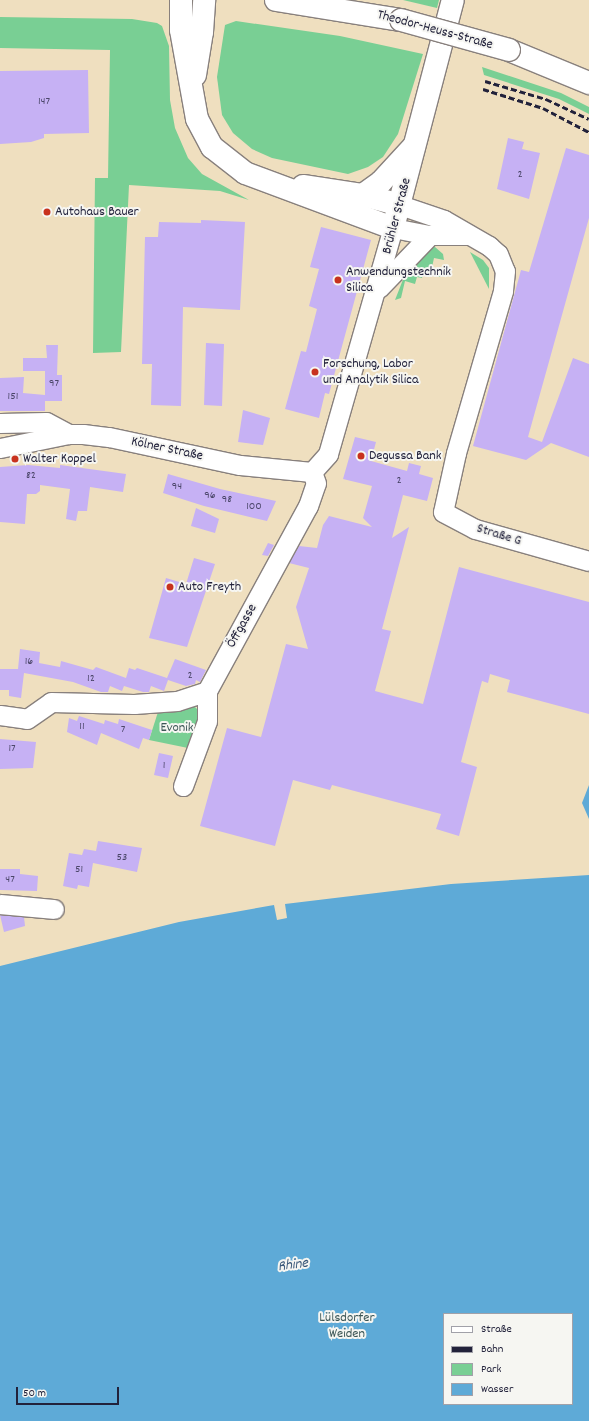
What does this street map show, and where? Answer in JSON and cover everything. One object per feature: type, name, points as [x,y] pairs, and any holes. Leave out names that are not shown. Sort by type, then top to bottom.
[{"type":"main road","points":[[181,0],[181,30],[197,119],[212,147],[234,167],[261,179],[393,228]]},
{"type":"main road","points":[[192,92],[202,32],[204,0]]},
{"type":"main road","name":"Theodor-Heuss-Straße","points":[[276,0],[401,20],[509,50],[589,83]]},
{"type":"main road","name":"Brühler Straße","points":[[393,228],[453,0]]},
{"type":"main road","points":[[363,195],[381,182],[416,145]]},
{"type":"main road","points":[[261,179],[363,195],[400,205]]},
{"type":"street","points":[[400,205],[444,220],[468,235]]},
{"type":"street","points":[[393,228],[430,235],[468,235]]},
{"type":"street","name":"Brühler Straße","points":[[312,472],[328,454],[378,289],[393,228]]},
{"type":"street","points":[[378,289],[430,235]]},
{"type":"street","name":"Straße G","points":[[468,235],[498,254],[505,270],[505,280],[449,480],[443,512],[475,529],[589,561]]},
{"type":"street","points":[[0,423],[46,422],[69,434]]},
{"type":"street","name":"Kölner Straße","points":[[0,448],[69,434],[109,436],[240,465],[312,472]]},
{"type":"street","name":"Öffgasse","points":[[183,786],[207,721],[207,691],[308,506],[316,483],[312,472]]},
{"type":"street","points":[[0,715],[27,719],[51,702],[134,704],[176,701],[207,691]]},
{"type":"street","points":[[0,904],[54,909]]},
{"type":"green space","points":[[403,0],[439,0],[437,8]]},
{"type":"green space","points":[[0,17],[132,19],[157,23],[162,26],[169,46],[170,100],[175,128],[188,158],[202,174],[249,200],[220,191],[129,185],[121,352],[93,353],[95,178],[108,178],[110,50],[0,48]]},
{"type":"green space","points":[[236,21],[340,36],[423,54],[398,134],[383,157],[368,167],[348,174],[272,158],[252,149],[233,133],[222,115],[217,77],[225,25]]},
{"type":"green space","points":[[482,67],[561,93],[589,107],[589,114],[559,99],[484,75]]},
{"type":"green space","points":[[435,247],[443,254],[444,260],[434,258],[431,272],[441,274],[440,277],[423,274],[422,278],[417,277],[415,284],[405,281],[401,298],[395,300],[406,272],[425,249]]},
{"type":"green space","points":[[470,252],[483,260],[489,268],[489,289]]},
{"type":"green space","name":"Evonik","points":[[194,706],[201,713],[188,748],[149,740],[158,712]]},
{"type":"water","points":[[589,785],[589,819],[582,803]]},
{"type":"water","name":"Rhine","points":[[589,875],[589,1421],[0,1421],[0,966],[179,922],[274,905],[277,920],[287,918],[285,904],[451,884]]},
{"type":"building","points":[[88,70],[89,133],[44,134],[44,138],[31,142],[0,144],[0,71]]},
{"type":"building","points":[[508,138],[524,142],[522,149],[540,153],[529,199],[497,189]]},
{"type":"building","points":[[566,148],[589,155],[589,218],[528,437],[542,442],[573,358],[589,364],[589,457],[551,443],[526,460],[473,446],[521,270],[529,272]]},
{"type":"building","points":[[201,220],[245,222],[240,310],[183,307],[181,406],[151,405],[152,364],[142,364],[145,237],[158,237],[159,222],[201,223]]},
{"type":"building","points":[[321,227],[371,240],[329,394],[325,393],[319,418],[285,409],[301,351],[306,352],[317,309],[309,306],[319,269],[310,267]]},
{"type":"building","points":[[206,343],[224,344],[222,406],[204,405]]},
{"type":"building","points":[[46,345],[58,345],[57,375],[62,375],[62,401],[45,401],[45,411],[0,411],[0,378],[24,377],[23,393],[45,395],[45,371],[23,371],[23,358],[47,358]]},
{"type":"building","points":[[243,410],[270,418],[263,445],[238,442]]},
{"type":"building","points":[[355,437],[376,442],[371,461],[407,471],[409,463],[421,466],[419,474],[433,478],[427,501],[403,495],[392,538],[409,527],[382,629],[391,631],[375,691],[423,704],[459,567],[589,602],[589,714],[507,692],[510,680],[490,674],[488,683],[482,681],[461,762],[477,767],[459,836],[436,829],[441,814],[332,785],[330,790],[293,780],[275,846],[200,826],[227,728],[261,737],[286,644],[308,649],[296,607],[309,568],[289,563],[299,546],[317,548],[323,525],[329,516],[372,527],[363,518],[372,486],[343,479]]},
{"type":"building","points":[[28,465],[60,468],[60,465],[126,474],[123,492],[90,487],[87,511],[78,511],[76,521],[66,519],[70,489],[40,485],[40,491],[36,494],[27,494],[25,524],[0,522],[0,467]]},
{"type":"building","points":[[168,474],[220,489],[276,501],[267,521],[204,506],[163,493]]},
{"type":"building","points":[[196,508],[219,519],[215,533],[191,526]]},
{"type":"building","points":[[268,543],[274,545],[268,556],[262,555]]},
{"type":"building","points":[[194,558],[215,564],[187,647],[149,638],[166,578],[186,584]]},
{"type":"building","points":[[20,649],[40,652],[39,663],[60,667],[61,661],[93,670],[96,667],[126,678],[129,668],[135,670],[137,668],[167,678],[175,659],[206,670],[200,682],[196,680],[195,684],[186,686],[168,680],[164,691],[151,686],[149,692],[143,692],[124,686],[122,691],[110,686],[108,692],[101,692],[73,682],[24,673],[21,698],[9,696],[9,690],[0,690],[0,669],[18,669]]},
{"type":"building","points":[[79,716],[104,724],[105,720],[118,724],[119,719],[152,730],[149,740],[143,738],[139,749],[101,733],[97,745],[67,732],[69,718],[77,721]]},
{"type":"building","points":[[0,739],[36,742],[33,768],[0,769]]},
{"type":"building","points":[[159,753],[173,756],[168,778],[154,775]]},
{"type":"building","points":[[98,841],[142,848],[137,872],[93,863],[89,887],[78,885],[77,889],[63,886],[69,853],[82,855],[84,849],[96,851]]},
{"type":"building","points":[[0,869],[20,869],[20,874],[38,876],[37,891],[0,890]]},
{"type":"building","points":[[0,915],[24,917],[25,926],[4,932]]},
{"type":"railway","points":[[485,81],[546,99],[589,119]]},
{"type":"railway","points":[[483,89],[543,108],[589,132]]},
{"type":"place","name":"Autohaus Bauer","points":[[47,212]]},
{"type":"place","name":"Anwendungstechnik Silica","points":[[338,280]]},
{"type":"place","name":"Forschung, Labor und Analytik Silica","points":[[315,372]]},
{"type":"place","name":"Degussa Bank","points":[[361,456]]},
{"type":"place","name":"Walter Koppel","points":[[15,459]]},
{"type":"place","name":"Auto Freyth","points":[[170,587]]},
{"type":"park label","name":"Lülsdorfer Weiden","points":[[347,1326]]}]
